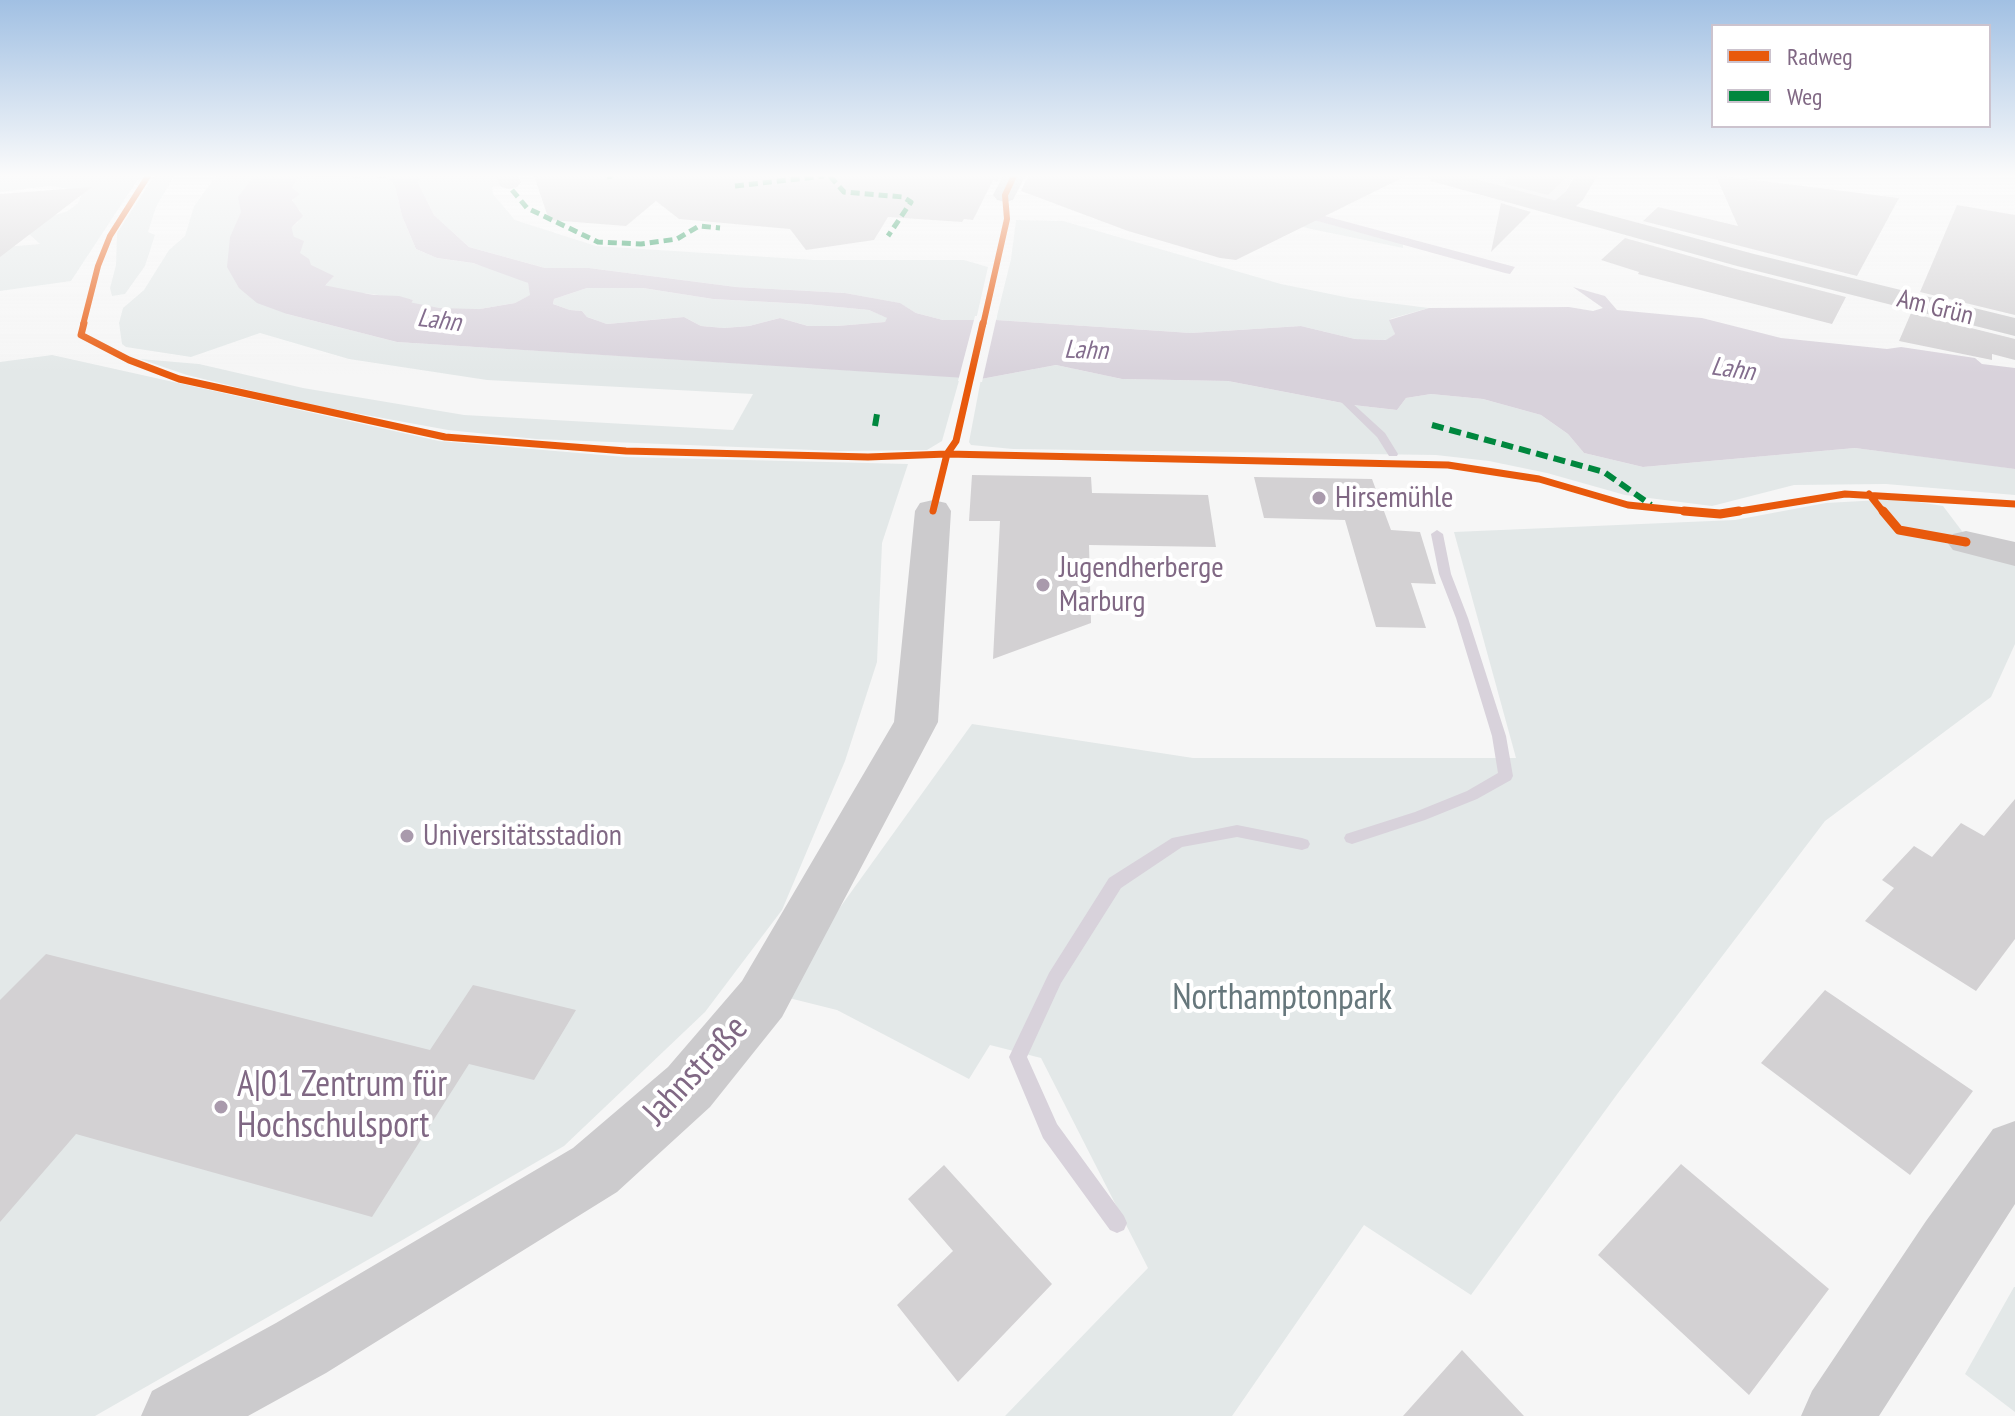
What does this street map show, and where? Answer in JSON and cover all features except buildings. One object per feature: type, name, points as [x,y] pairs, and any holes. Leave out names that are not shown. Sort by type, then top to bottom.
[{"type":"street","name":"Am Grün","points":[[1680,242],[2015,327]]},
{"type":"street","name":"Jahnstraße","points":[[177,1416],[301,1348],[595,1170],[689,1087],[762,999],[916,722],[933,511]]},
{"type":"street","points":[[1966,542],[2015,554]]},
{"type":"street","points":[[1837,1416],[1949,1244],[2015,1151]]},
{"type":"green space","points":[[38,242],[97,242],[71,281],[0,291],[0,251],[4,247],[40,244]]},
{"type":"green space","points":[[117,242],[153,242],[145,266],[125,294],[112,296],[110,288],[116,265]]},
{"type":"green space","points":[[178,242],[265,242],[287,314],[397,342],[960,377],[942,441],[927,450],[839,451],[536,439],[448,430],[306,404],[187,375],[140,359],[199,364],[303,388],[464,415],[733,430],[753,394],[487,380],[349,359],[260,333],[191,357],[126,347],[122,344],[119,323],[123,308],[144,290],[169,250]]},
{"type":"green space","points":[[295,242],[413,242],[416,249],[437,258],[473,263],[515,276],[528,283],[531,295],[515,303],[468,311],[449,321],[424,323],[406,314],[413,300],[364,293],[332,293],[322,289],[333,277],[310,265]]},
{"type":"green space","points":[[464,242],[584,242],[596,246],[815,260],[964,260],[988,267],[976,320],[943,320],[916,313],[899,303],[845,293],[736,287],[589,268],[545,268],[469,247]]},
{"type":"green space","points":[[1013,242],[1136,242],[1281,284],[1350,298],[1429,308],[1390,319],[1395,334],[1387,340],[1355,339],[1301,326],[1191,333],[996,320]]},
{"type":"green space","points":[[1374,242],[1396,242],[1403,244],[1403,248]]},
{"type":"green space","points":[[587,288],[643,288],[713,299],[869,310],[888,318],[885,322],[837,326],[808,326],[780,318],[749,326],[724,328],[701,326],[684,317],[607,324],[587,317],[582,311],[553,304],[554,299]]},
{"type":"green space","name":"Universitätsstadion","points":[[52,355],[439,441],[625,457],[908,464],[882,543],[877,662],[845,761],[782,910],[705,1012],[564,1146],[399,1242],[95,1416],[0,1416],[0,362]]},
{"type":"green space","points":[[1056,365],[1122,379],[1228,381],[1353,405],[1397,410],[1406,398],[1431,394],[1483,399],[1541,415],[1568,434],[1584,453],[1643,467],[1855,448],[1989,465],[2015,469],[2015,495],[1886,484],[1794,485],[1712,506],[1625,495],[1547,473],[1489,461],[1436,455],[1013,449],[971,445],[969,442],[981,379]]},
{"type":"green space","name":"Northamptonpark","points":[[1899,499],[1943,506],[1977,551],[2015,564],[2015,644],[1991,697],[1825,821],[1618,1093],[1471,1295],[1364,1225],[1232,1416],[1005,1416],[1148,1268],[1041,1058],[990,1045],[969,1079],[837,1010],[777,995],[972,724],[1193,758],[1516,758],[1454,532],[1735,520],[1826,503]]},
{"type":"green space","points":[[2015,1287],[2015,1412],[1965,1374]]},
{"type":"water","points":[[229,242],[304,242],[300,253],[309,259],[311,265],[334,276],[322,289],[332,293],[399,296],[413,300],[406,314],[424,323],[449,321],[468,311],[515,303],[530,295],[528,283],[473,263],[437,258],[416,249],[413,242],[464,242],[469,247],[545,268],[589,268],[736,287],[845,293],[900,303],[916,313],[943,320],[996,320],[1191,333],[1301,326],[1355,339],[1386,340],[1395,334],[1389,320],[1429,308],[1569,307],[1593,311],[1603,308],[1573,287],[1605,296],[1617,310],[1702,318],[1781,338],[1887,349],[1901,347],[1975,358],[1982,364],[2015,368],[2015,469],[1855,448],[1643,467],[1584,453],[1568,434],[1541,415],[1483,399],[1431,394],[1406,398],[1397,410],[1353,405],[1228,381],[1122,379],[1056,365],[981,379],[397,342],[287,314],[257,303],[239,288],[227,267]],"holes":[[[587,288],[643,288],[713,299],[869,310],[887,318],[885,322],[837,326],[808,326],[780,318],[749,326],[724,328],[701,326],[684,317],[607,324],[587,317],[582,311],[553,304],[554,299]]]},
{"type":"water","points":[[1393,242],[1422,242],[1515,267],[1510,274]]},
{"type":"pier","points":[[975,316],[997,316],[982,382],[958,381]]},
{"type":"waterway","name":"Lahn","points":[[271,242],[270,275],[291,294],[439,324],[547,328]]},
{"type":"waterway","points":[[1340,395],[1381,435],[1393,454]]},
{"type":"waterway","points":[[1352,838],[1420,816],[1472,795],[1506,776],[1499,736],[1445,574],[1437,534]]},
{"type":"waterway","points":[[1117,1223],[1050,1131],[1018,1057],[1055,978],[1115,883],[1178,842],[1237,831],[1302,844]]},
{"type":"marked path","points":[[600,242],[655,242]]},
{"type":"marked path","points":[[875,426],[877,414]]},
{"type":"marked path","points":[[1432,425],[1604,472],[1651,505]]},
{"type":"cycle path","points":[[108,242],[98,266],[81,335],[129,360],[179,379],[445,437],[626,451],[868,457],[947,454],[1448,465],[1539,479],[1628,505],[1720,514],[1845,494],[2015,504]]},
{"type":"cycle path","points":[[933,511],[947,454],[956,441],[1002,242]]},
{"type":"cycle path","points":[[1869,494],[1899,530],[1966,542]]},
{"type":"place","name":"Hirsemühle","points":[[1319,498]]},
{"type":"place","name":"Jugendherberge Marburg","points":[[1043,585]]},
{"type":"place","name":"Universitätsstadion","points":[[407,836]]},
{"type":"place","name":"A|01 Zentrum für Hochschulsport","points":[[221,1107]]}]
